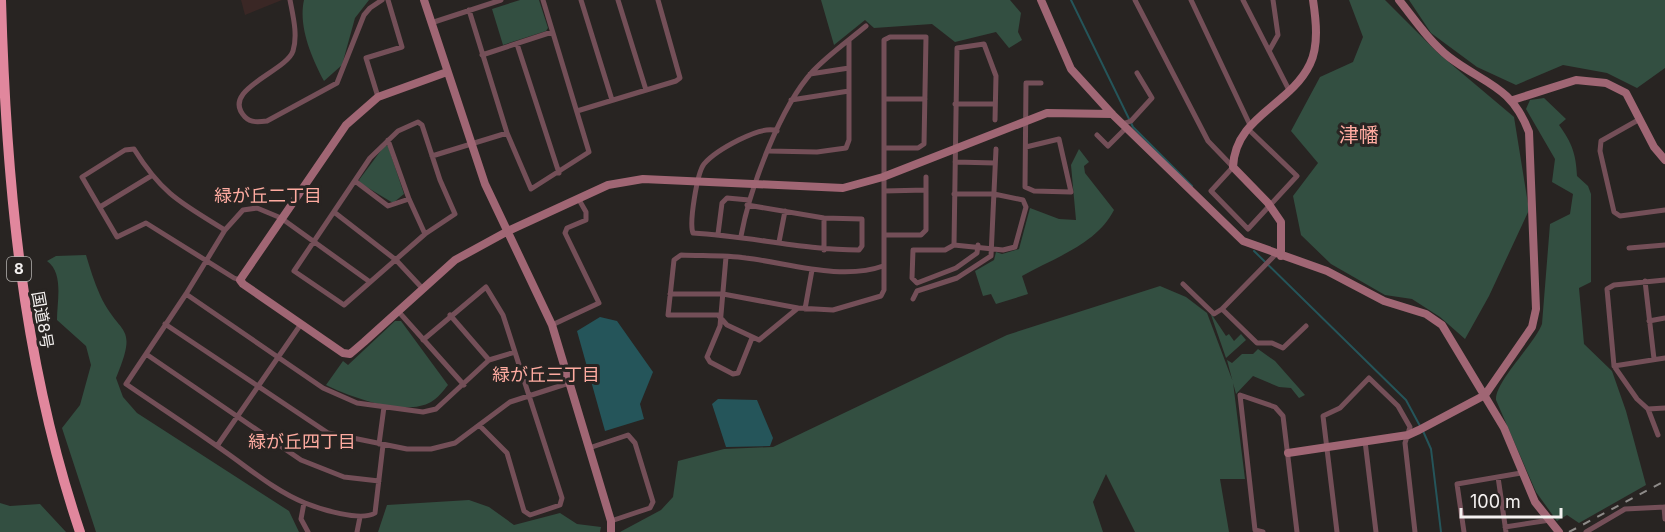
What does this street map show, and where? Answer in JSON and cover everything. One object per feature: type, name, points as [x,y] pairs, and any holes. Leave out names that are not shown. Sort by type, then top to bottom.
[{"type":"highway","name":"国道8号","points":[[1,0],[7,140],[22,286],[35,367],[54,448],[80,532]]},
{"type":"street","points":[[290,0],[295,34],[293,51],[288,61],[252,84],[243,92],[240,100],[240,109],[246,118],[256,123],[267,121],[337,83],[364,15],[382,0]]},
{"type":"street","points":[[378,97],[366,58],[402,47],[388,0]]},
{"type":"street","points":[[424,0],[470,145],[552,325],[611,521],[611,532]]},
{"type":"street","points":[[431,23],[501,0]]},
{"type":"street","points":[[470,10],[507,133],[531,189],[559,173],[588,152],[543,0]]},
{"type":"street","points":[[581,0],[612,100]]},
{"type":"street","points":[[618,0],[646,90]]},
{"type":"street","points":[[577,111],[680,78],[658,0]]},
{"type":"street","points":[[1041,0],[1071,69],[1112,114],[1127,124],[1242,242],[1327,271],[1384,301],[1426,314],[1442,325],[1504,428],[1535,502],[1559,532]]},
{"type":"street","points":[[1135,0],[1208,141],[1269,204],[1281,222],[1278,255],[1214,314],[1183,284]]},
{"type":"street","points":[[1191,0],[1249,127],[1297,176],[1248,229],[1211,191],[1233,167],[1233,151],[1249,127],[1290,92],[1311,62],[1316,39],[1313,0]]},
{"type":"street","points":[[1243,0],[1290,92]]},
{"type":"street","points":[[1269,51],[1278,35],[1273,0]]},
{"type":"street","points":[[1288,453],[1408,435],[1427,426],[1485,395],[1532,327],[1536,309],[1529,132],[1513,100],[1484,77],[1450,57],[1432,42],[1400,0]]},
{"type":"street","points":[[741,236],[748,202],[791,100],[810,74],[866,26]]},
{"type":"street","points":[[482,55],[552,32]]},
{"type":"street","points":[[670,294],[723,294],[798,308],[833,310],[881,296],[884,290],[885,235],[883,177],[884,40],[890,37],[926,38],[924,144],[918,148],[884,148]]},
{"type":"street","points":[[769,151],[817,152],[846,148],[849,140],[849,40]]},
{"type":"street","points":[[517,44],[559,173]]},
{"type":"street","points":[[954,245],[957,48],[984,44],[996,76],[995,120]]},
{"type":"street","points":[[810,74],[849,68]]},
{"type":"street","points":[[240,279],[346,125],[378,97],[447,72]]},
{"type":"street","points":[[1098,135],[1108,146],[1152,98],[1137,73]]},
{"type":"street","points":[[1513,100],[1576,80],[1606,83],[1626,93],[1654,147],[1665,159]]},
{"type":"street","points":[[1026,147],[1059,139],[1071,192],[1034,191],[1025,187],[1026,83],[1041,83]]},
{"type":"street","points":[[791,100],[849,91]]},
{"type":"street","points":[[884,99],[925,99]]},
{"type":"street","points":[[956,104],[996,104]]},
{"type":"street","points":[[225,230],[170,196],[151,176],[134,149],[125,150],[82,177],[117,237],[146,223],[240,279],[243,284],[343,353],[350,354],[454,260],[578,198],[623,181],[843,188],[883,177],[1026,121],[1058,112],[1112,114]]},
{"type":"street","points":[[1640,119],[1601,141],[1600,151],[1614,212],[1620,216],[1665,210]]},
{"type":"street","points":[[418,122],[422,125],[432,156],[455,214],[425,234],[344,305],[294,271],[370,158],[398,131],[418,122]]},
{"type":"street","points":[[718,234],[722,203],[727,198],[824,218],[862,219],[862,246],[859,250],[824,250],[741,236],[693,232],[691,229],[698,182],[703,165],[747,135],[762,129],[777,131]]},
{"type":"street","points":[[432,156],[507,133]]},
{"type":"street","points":[[388,140],[409,199],[425,234]]},
{"type":"street","points":[[913,299],[918,291],[957,278],[991,256],[996,149]]},
{"type":"street","points":[[955,162],[995,164]]},
{"type":"street","points":[[100,207],[151,176]]},
{"type":"street","points":[[885,235],[921,235],[926,230],[926,177]]},
{"type":"street","points":[[355,181],[388,206],[409,199]]},
{"type":"street","points":[[884,191],[926,190]]},
{"type":"street","points":[[954,194],[994,194],[1023,200],[1026,207],[1014,247],[1003,250],[978,245],[954,245],[945,250],[913,250],[912,278],[917,283],[956,268],[977,253],[978,245]]},
{"type":"street","points":[[552,325],[599,303],[565,233],[567,228],[586,220],[586,212],[578,198]]},
{"type":"street","points":[[370,282],[281,218],[257,208],[243,210],[225,230],[186,294],[126,384],[273,486],[304,503],[360,517],[369,517],[375,513],[384,407]]},
{"type":"street","points":[[779,242],[785,211]]},
{"type":"street","points":[[334,212],[396,260],[423,289]]},
{"type":"street","points":[[824,218],[824,250]]},
{"type":"street","points":[[1629,248],[1665,245]]},
{"type":"street","points":[[798,308],[759,340],[720,319],[718,315],[668,315],[674,260],[681,255],[746,258],[812,270],[873,270],[883,266]]},
{"type":"street","points":[[726,257],[720,319],[707,357],[710,362],[733,374],[738,373],[752,338]]},
{"type":"street","points":[[806,309],[812,270]]},
{"type":"street","points":[[1658,435],[1648,409],[1637,399],[1614,366],[1607,289],[1645,281],[1665,280]]},
{"type":"street","points":[[1645,281],[1654,359]]},
{"type":"street","points":[[423,340],[486,286],[503,315],[562,498],[560,505],[531,515],[524,511],[507,453],[479,425]]},
{"type":"street","points":[[186,294],[343,399],[384,407],[430,411],[443,405],[489,360],[515,352]]},
{"type":"street","points":[[1221,309],[1253,341],[1283,348],[1306,326]]},
{"type":"street","points":[[398,312],[464,385]]},
{"type":"street","points":[[450,315],[489,360]]},
{"type":"street","points":[[1649,321],[1665,318]]},
{"type":"street","points":[[165,324],[328,434],[381,444],[431,449],[455,443],[510,402],[569,383]]},
{"type":"street","points":[[218,446],[301,324]]},
{"type":"street","points":[[146,354],[301,460],[323,471],[344,477],[379,481]]},
{"type":"street","points":[[1614,366],[1665,358]]},
{"type":"street","points":[[1337,532],[1323,416],[1340,408],[1369,378],[1398,406],[1410,427],[1404,443],[1415,532]]},
{"type":"street","points":[[1263,532],[1255,530],[1240,395],[1275,407],[1283,416],[1297,532]]},
{"type":"street","points":[[1648,409],[1665,408]]},
{"type":"street","points":[[589,448],[628,435],[635,443],[653,502],[650,508],[611,521]]},
{"type":"street","points":[[1365,441],[1376,532]]},
{"type":"street","points":[[1464,532],[1458,484],[1521,472]]},
{"type":"street","points":[[1498,477],[1505,530],[1550,520]]},
{"type":"street","points":[[304,503],[301,519],[308,532]]},
{"type":"street","points":[[1586,532],[1625,509],[1664,507],[1665,519]]},
{"type":"street","points":[[357,532],[360,517]]},
{"type":"shaded area","points":[[241,0],[282,0],[245,15]]},
{"type":"green space","points":[[304,0],[369,0],[355,18],[342,65],[324,81],[311,52],[305,31]]},
{"type":"green space","points":[[520,0],[539,0],[548,28],[546,31],[503,45],[492,9]]},
{"type":"green space","points":[[821,0],[1010,0],[1021,13],[1018,32],[1022,40],[1009,48],[996,32],[955,42],[932,24],[874,28],[865,20],[834,45]]},
{"type":"green space","points":[[1349,0],[1385,0],[1438,53],[1514,117],[1529,210],[1489,296],[1465,339],[1440,317],[1412,299],[1385,295],[1331,264],[1301,235],[1293,196],[1318,163],[1291,131],[1320,77],[1353,62],[1363,37]]},
{"type":"green space","points":[[1409,0],[1665,0],[1665,68],[1637,88],[1607,73],[1563,65],[1516,85],[1477,67],[1431,33]]},
{"type":"green space","points":[[1544,98],[1566,119],[1559,125],[1572,149],[1577,176],[1588,186],[1591,194],[1591,282],[1579,288],[1584,344],[1612,371],[1626,411],[1646,485],[1579,523],[1567,515],[1557,521],[1536,492],[1496,400],[1497,392],[1508,373],[1538,333],[1542,324],[1550,224],[1570,214],[1573,194],[1552,182],[1555,159],[1526,109],[1530,100]]},
{"type":"green space","points":[[385,145],[388,146],[404,194],[393,203],[360,183],[359,180]]},
{"type":"green space","points":[[1079,149],[1089,162],[1084,166],[1085,173],[1114,210],[1097,232],[1086,241],[1022,276],[1028,294],[996,304],[991,294],[983,296],[975,271],[994,260],[996,252],[1002,254],[1019,249],[1030,208],[1059,219],[1076,220],[1071,165]]},
{"type":"green space","points":[[86,255],[100,295],[126,338],[123,360],[116,378],[123,397],[137,413],[289,511],[299,532],[96,532],[62,428],[80,405],[91,365],[86,346],[57,320],[58,280],[52,266],[47,261],[56,256]]},
{"type":"green space","points":[[1160,286],[1186,297],[1207,313],[1233,382],[1245,479],[1220,479],[1229,532],[1135,532],[1106,474],[1093,502],[1103,532],[620,532],[661,510],[673,497],[678,461],[724,449],[773,447],[1007,335]]},
{"type":"green space","points":[[1210,312],[1226,336],[1229,334],[1234,341],[1241,334],[1246,340],[1226,358]]},
{"type":"green space","points":[[395,321],[401,321],[448,385],[438,396],[431,402],[420,406],[393,406],[363,400],[326,385],[343,361],[348,365]]},
{"type":"green space","points":[[1258,349],[1275,361],[1305,395],[1299,398],[1291,388],[1279,387],[1253,376],[1236,394],[1227,360],[1232,363],[1242,354],[1253,354]]},
{"type":"green space","points":[[469,500],[489,507],[514,525],[560,513],[577,524],[601,527],[600,532],[378,532],[387,505]]},
{"type":"green space","points":[[0,503],[10,506],[40,504],[66,532],[0,532]]},
{"type":"water","points":[[600,317],[617,321],[653,372],[640,404],[644,419],[605,431],[577,331]]},
{"type":"water","points":[[718,399],[757,400],[773,438],[770,446],[726,447],[712,404]]},
{"type":"waterway","points":[[1071,0],[1133,127],[1192,186]]},
{"type":"waterway","points":[[1254,251],[1406,400],[1420,426]]},
{"type":"waterway","points":[[1423,431],[1431,449],[1441,532]]},
{"type":"railway","points":[[1569,532],[1665,481]]},
{"type":"district","name":"津幡","points":[[1359,135]]},
{"type":"district","name":"緑が丘二丁目","points":[[268,196]]},
{"type":"district","name":"緑が丘三丁目","points":[[546,375]]},
{"type":"district","name":"緑が丘四丁目","points":[[302,442]]}]
